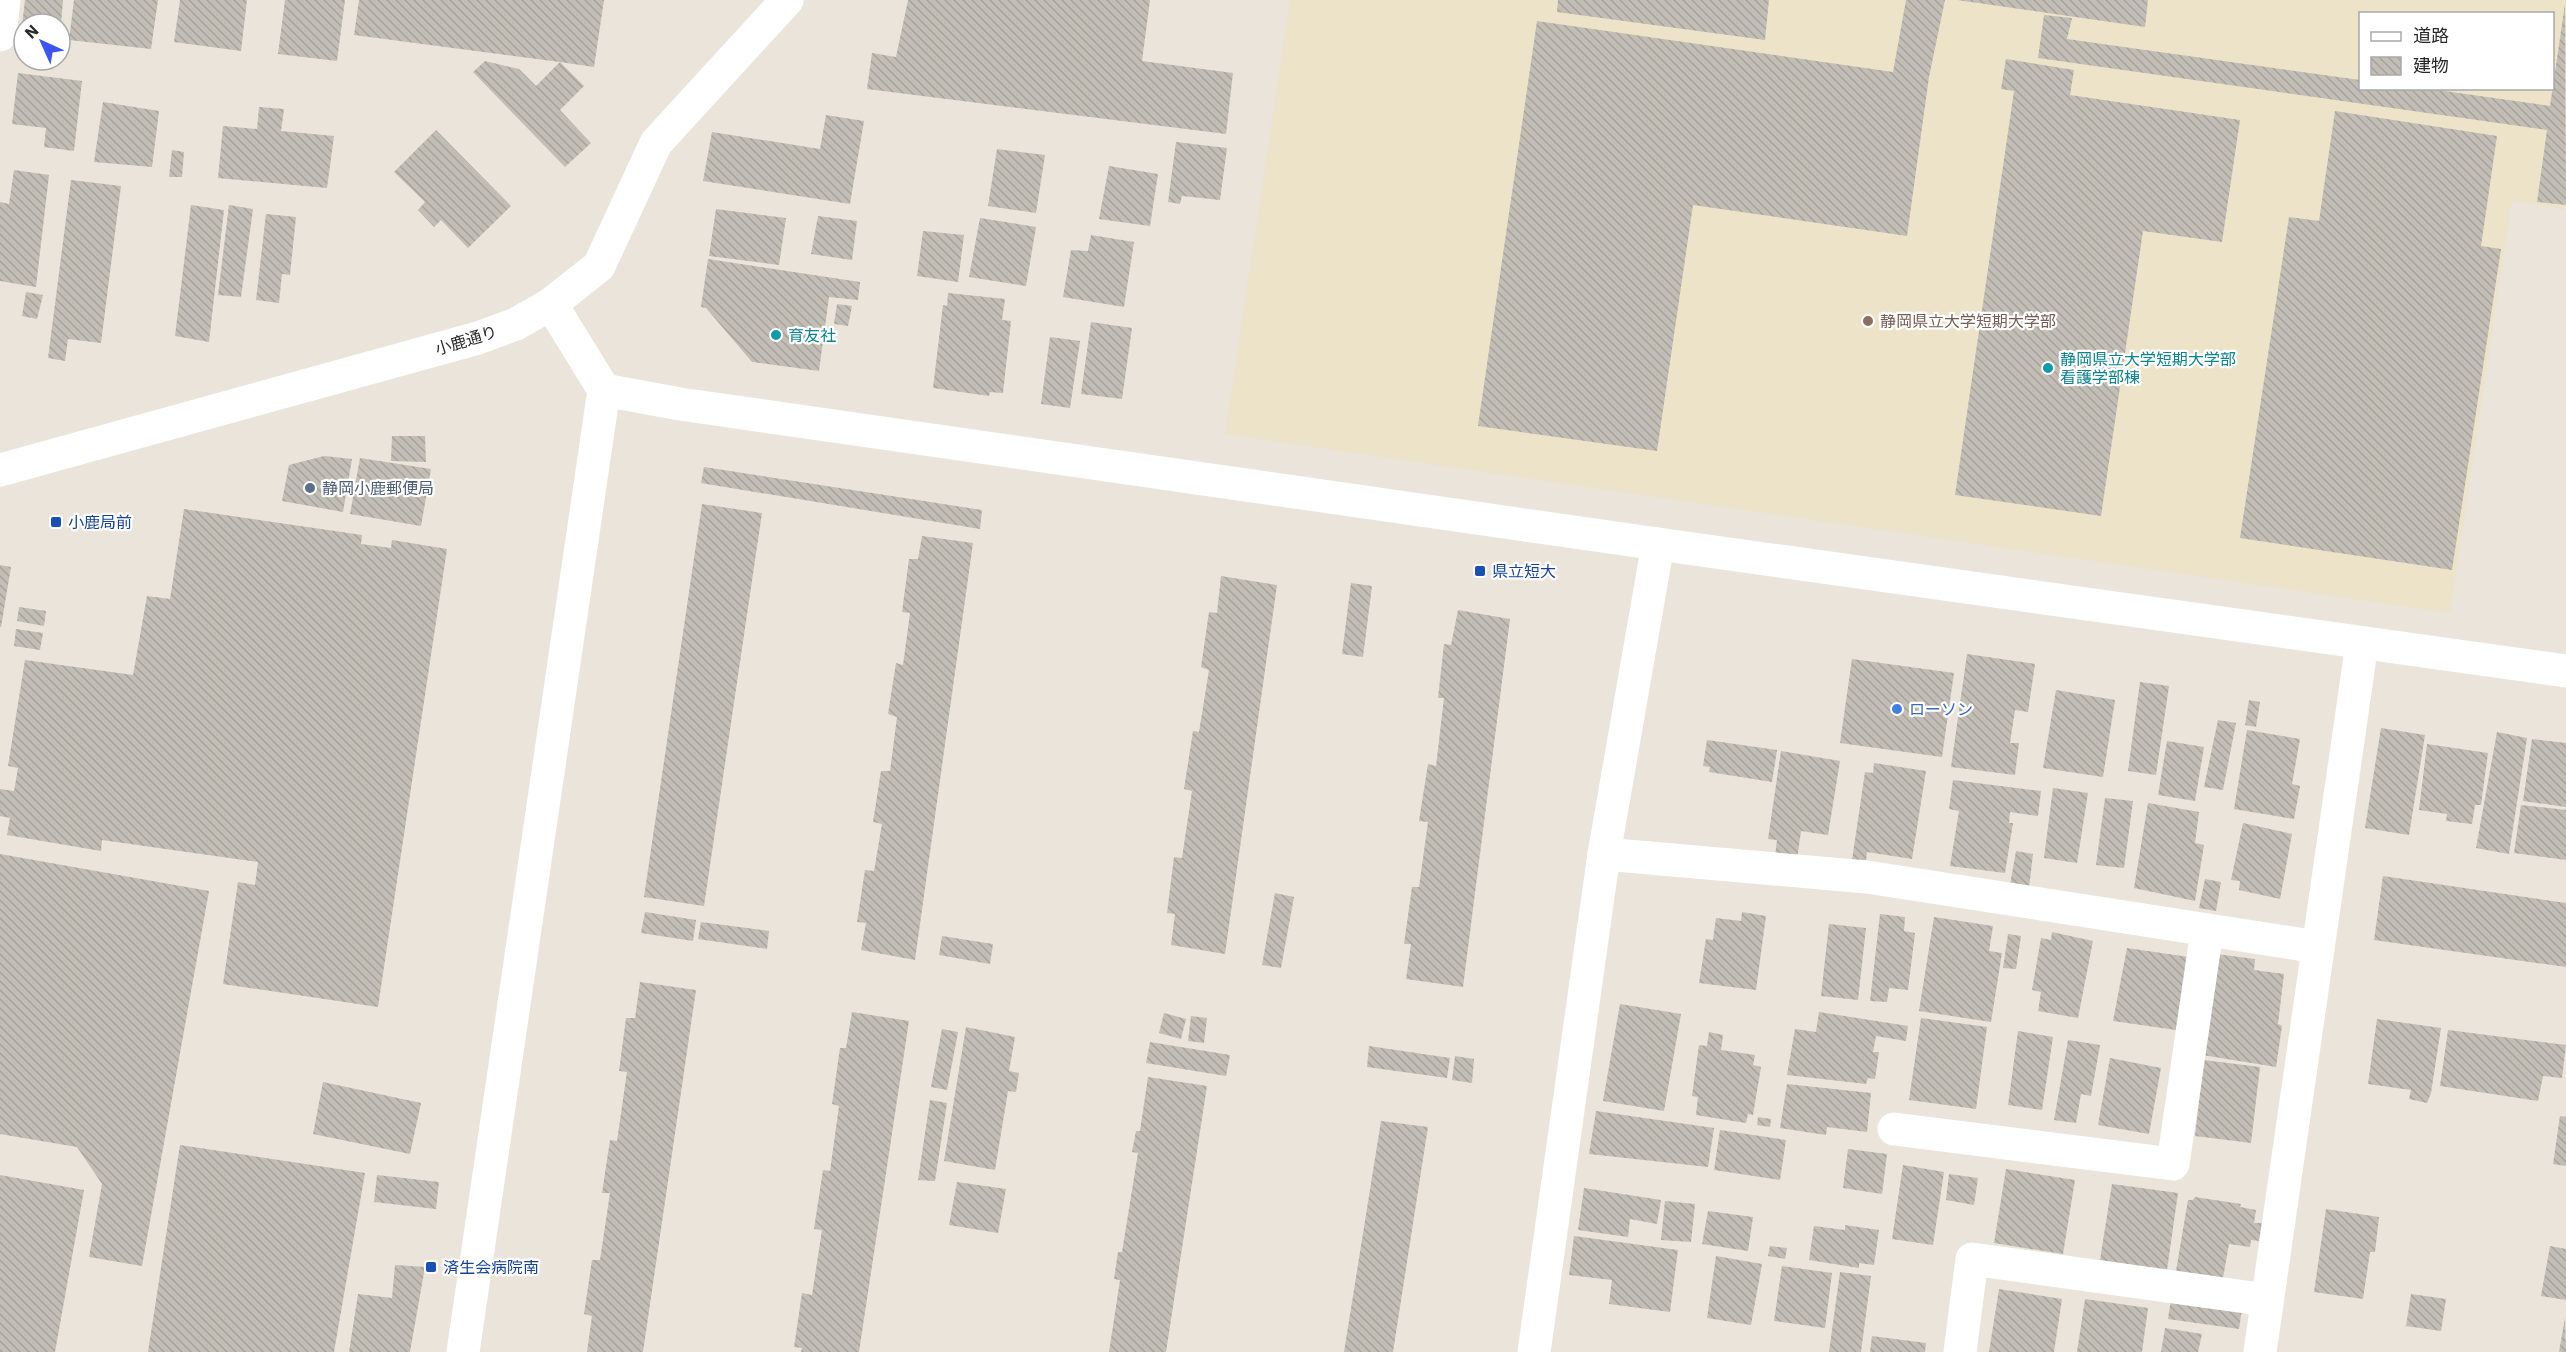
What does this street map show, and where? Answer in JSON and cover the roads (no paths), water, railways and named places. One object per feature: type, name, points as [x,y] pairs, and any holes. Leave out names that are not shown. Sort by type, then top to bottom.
[{"type":"street","points":[[0,35],[4,0]]},
{"type":"street","name":"小鹿通り","points":[[0,470],[478,338],[516,324],[551,304],[599,266],[656,143],[780,3]]},
{"type":"street","points":[[463,1352],[604,390],[551,304]]},
{"type":"street","points":[[604,390],[680,404],[2566,671]]},
{"type":"street","points":[[1534,1352],[1604,854],[1658,544]]},
{"type":"street","points":[[2260,1352],[2362,643]]},
{"type":"street","points":[[1604,854],[1867,877],[2318,947]]},
{"type":"street","points":[[1894,1129],[2173,1164],[2207,930]]},
{"type":"street","points":[[1960,1352],[1972,1259],[2267,1300]]},
{"type":"place","name":"静岡県立大学短期大学部","points":[[1868,321]]},
{"type":"place","name":"育友社","points":[[776,335]]},
{"type":"place","name":"静岡県立大学短期大学部 看護学部棟","points":[[2048,368]]},
{"type":"place","name":"静岡小鹿郵便局","points":[[310,488]]},
{"type":"place","name":"小鹿局前","points":[[56,522]]},
{"type":"place","name":"県立短大","points":[[1480,571]]},
{"type":"place","name":"ローソン","points":[[1897,709]]},
{"type":"place","name":"済生会病院南","points":[[431,1267]]}]
